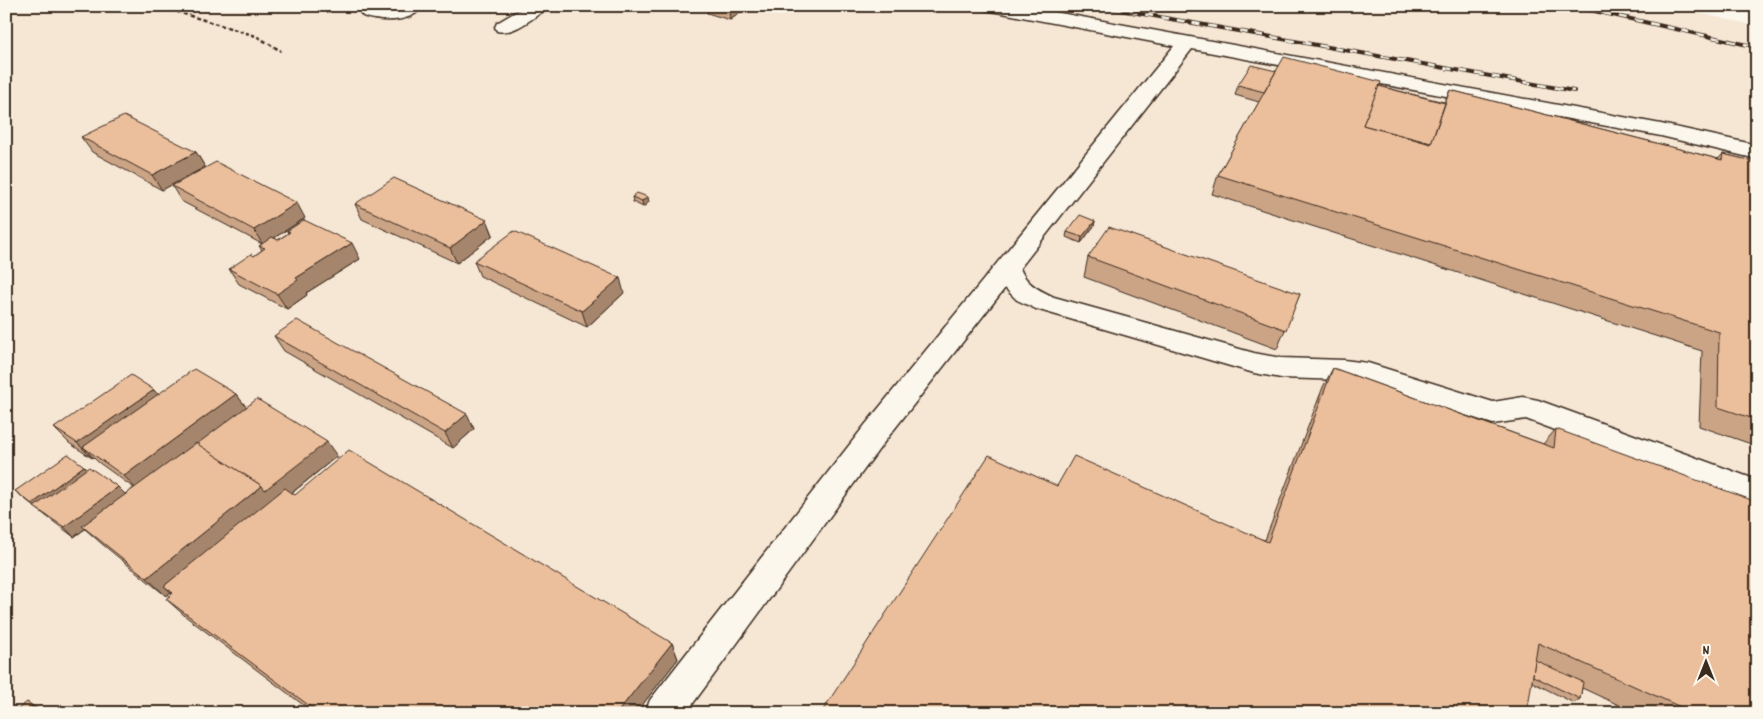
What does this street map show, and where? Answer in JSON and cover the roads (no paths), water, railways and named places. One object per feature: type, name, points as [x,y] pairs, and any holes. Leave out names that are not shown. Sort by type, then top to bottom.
[{"type":"street","points":[[371,6],[368,12],[380,16],[395,15],[414,6]]},
{"type":"street","points":[[504,27],[540,6]]},
{"type":"street","points":[[992,6],[1662,130],[1757,152]]},
{"type":"street","points":[[663,713],[875,433],[1187,42]]},
{"type":"street","points":[[1007,266],[1010,278],[1020,290],[1045,303],[1264,366],[1368,373],[1493,413],[1501,413],[1518,407],[1528,408],[1757,493]]},
{"type":"street","points":[[971,311],[1003,303],[1045,303]]},
{"type":"railway","points":[[1098,6],[1574,91]]},
{"type":"railway","points":[[1572,6],[1757,47]]}]
